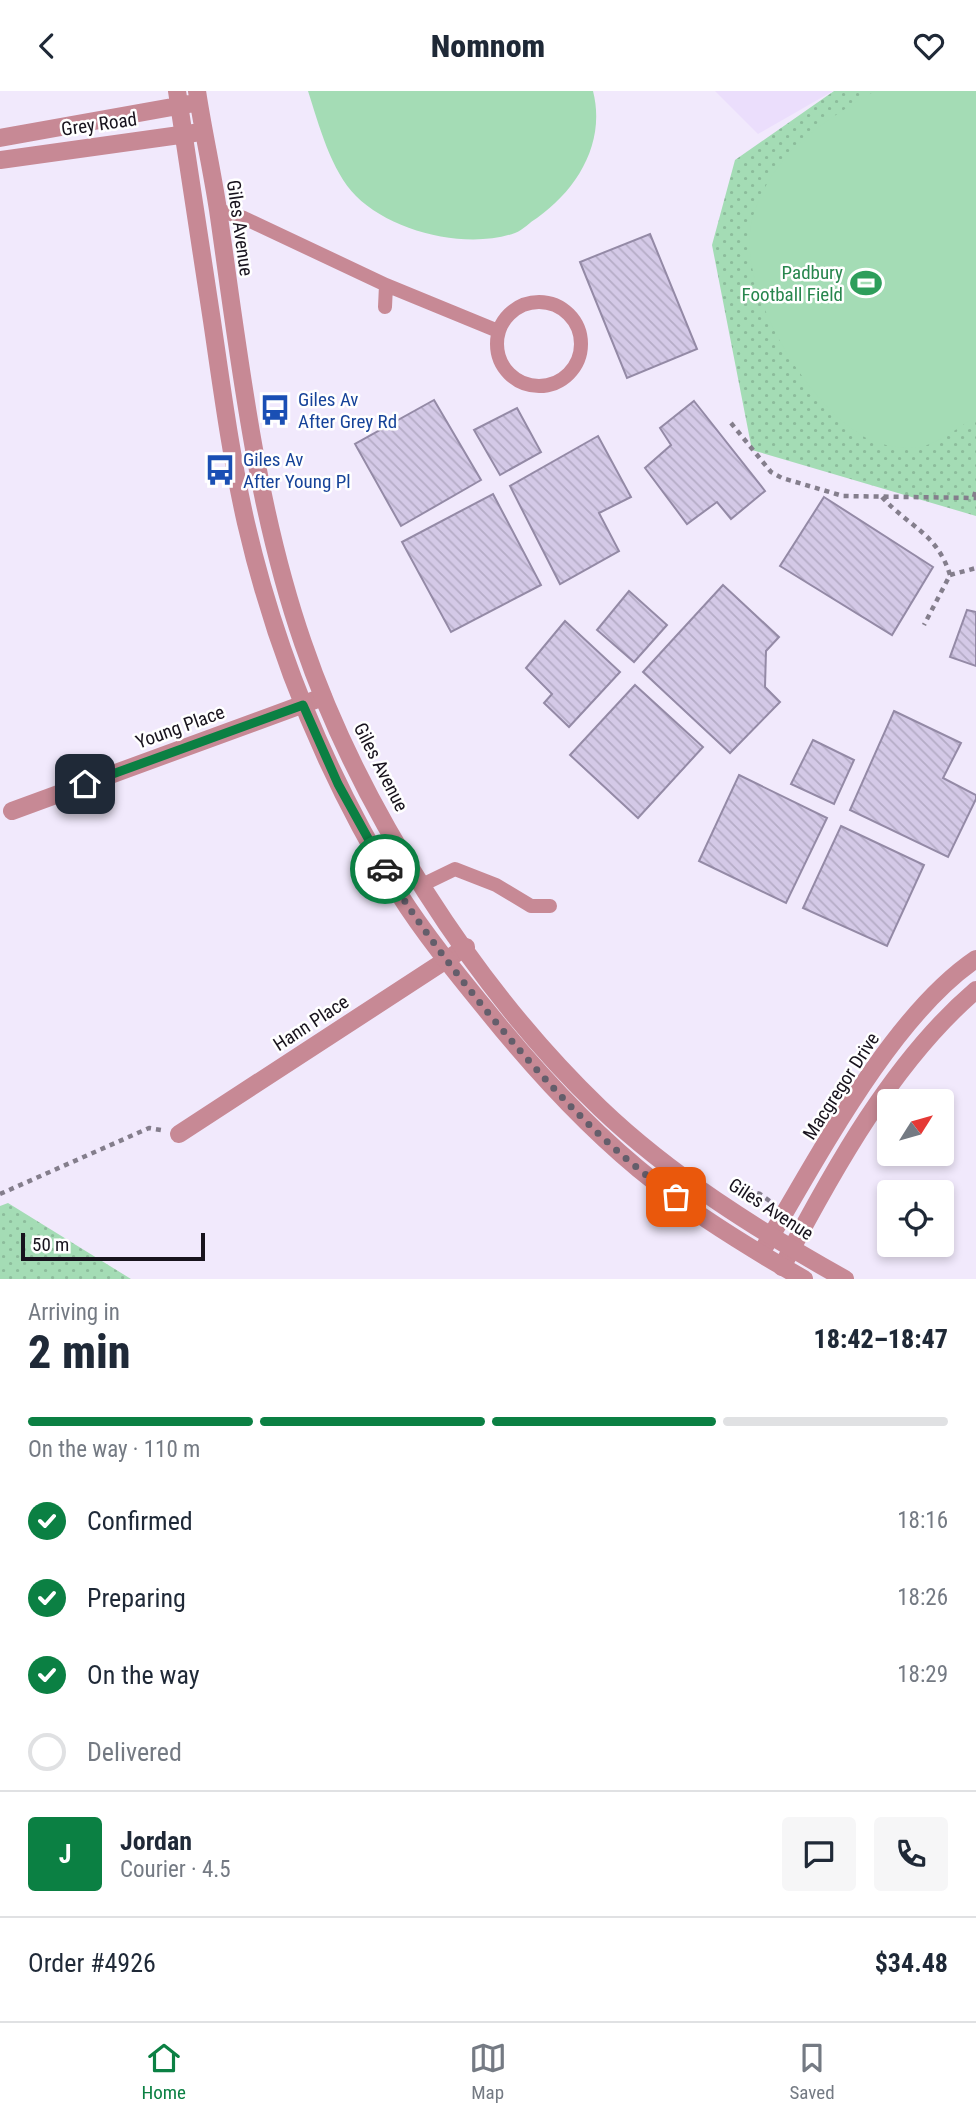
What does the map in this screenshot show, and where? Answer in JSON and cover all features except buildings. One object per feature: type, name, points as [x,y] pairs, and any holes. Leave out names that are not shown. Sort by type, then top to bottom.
[{"type":"street","name":"Grey Road","points":[[0,138],[198,97]]},
{"type":"street","name":"Giles Avenue","points":[[198,97],[218,210],[226,282],[268,518],[299,631],[323,697],[380,813],[422,885],[506,1003],[601,1109],[676,1171],[791,1249],[845,1279]]},
{"type":"street","points":[[178,99],[230,445],[246,524],[264,591],[303,705],[338,784],[400,895],[447,961],[556,1091],[612,1146],[657,1184],[804,1279]]},
{"type":"street","name":"Grey Road","points":[[0,160],[203,132]]},
{"type":"street","name":"Young Place","points":[[12,811],[323,697]]},
{"type":"street","name":"Hann Place","points":[[179,1134],[466,947]]},
{"type":"street","name":"Macgregor Drive","points":[[761,1253],[859,1092],[891,1047],[937,991],[976,959]]},
{"type":"street","points":[[782,1266],[878,1104],[939,1023],[976,989]]},
{"type":"lane","points":[[218,210],[244,218],[386,285],[498,331]]},
{"type":"lane","points":[[385,306],[386,285]]},
{"type":"lane","points":[[530,302],[559,306],[571,316],[582,343],[580,357],[573,371],[562,381],[548,386],[526,384],[508,373],[500,361],[496,346],[498,331],[505,318],[516,308],[530,302]]},
{"type":"lane","points":[[422,885],[455,869],[496,885],[531,906],[550,906]]},
{"type":"path","points":[[731,423],[771,473],[843,496],[975,498],[976,489]]},
{"type":"path","points":[[882,497],[931,538],[944,558],[950,575],[925,625]]},
{"type":"path","points":[[950,575],[976,568]]},
{"type":"path","points":[[0,1194],[149,1128],[179,1134]]},
{"type":"path","points":[[732,1183],[741,1190],[760,1194]]},
{"type":"shaded area","points":[[715,91],[833,91],[758,134]]},
{"type":"green space","points":[[308,91],[593,91],[596,128],[592,146],[576,179],[552,206],[537,218],[518,232],[496,238],[453,238],[409,228],[371,209],[356,196],[333,161]]},
{"type":"green space","name":"Padbury Football Field","points":[[834,91],[976,91],[976,516],[752,450],[712,245],[735,160]]},
{"type":"green space","name":"Padbury Football Field","points":[[875,91],[976,91],[976,416],[944,437],[927,445],[909,448],[868,439],[845,423],[821,400],[779,340],[753,273],[750,241],[754,213],[775,172],[802,140]]},
{"type":"green space","points":[[8,1203],[131,1279],[0,1279],[0,1206]]},
{"type":"way so far","points":[[385,869],[447,961],[556,1091],[612,1146],[676,1197]]},
{"type":"place","name":"Padbury Football Field","points":[[866,283]]},
{"type":"place","name":"Giles Av After Grey Rd","points":[[275,410]]},
{"type":"place","name":"Giles Av After Young Pl","points":[[220,470]]},
{"type":"route","points":[[85,784],[303,705],[338,784],[385,869]]}]
